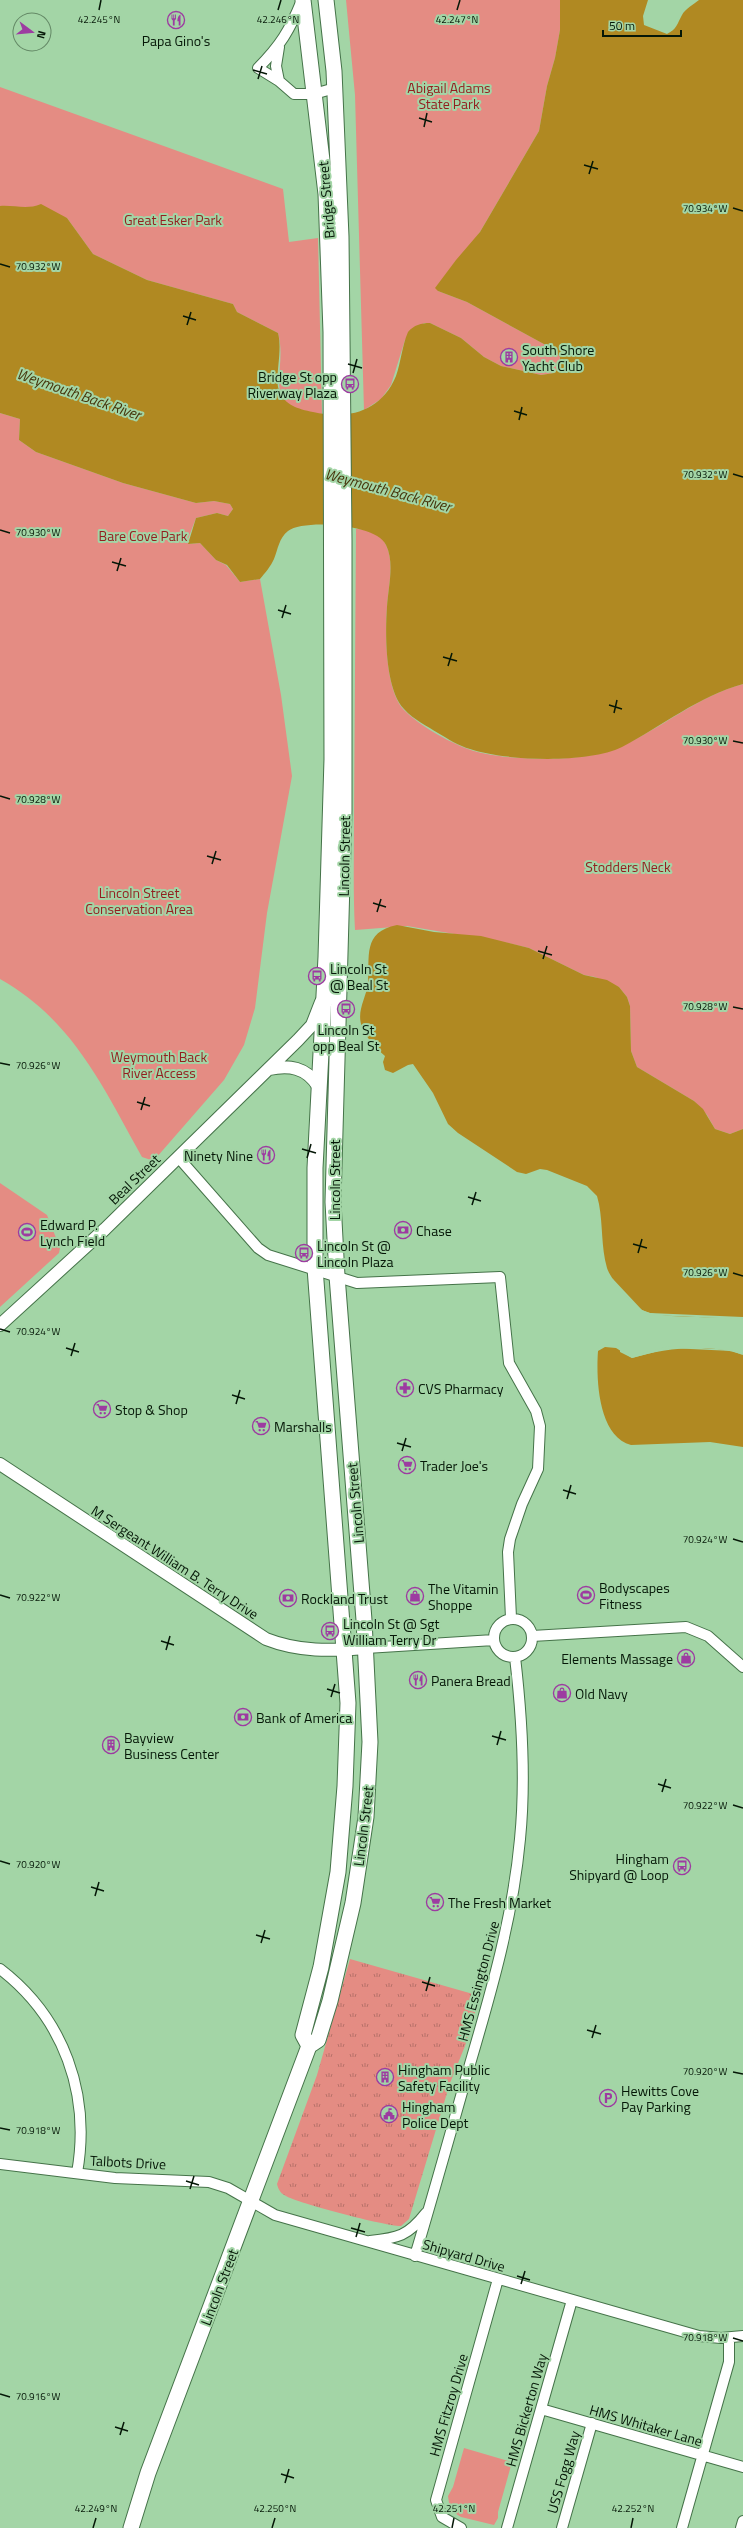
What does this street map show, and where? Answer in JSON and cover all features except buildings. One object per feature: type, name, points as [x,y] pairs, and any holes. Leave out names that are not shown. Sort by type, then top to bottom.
[{"type":"main road","name":"Bridge Street","points":[[302,0],[330,237],[337,400]]},
{"type":"main road","name":"Bridge Street","points":[[326,0],[335,88],[341,237],[337,400]]},
{"type":"main road","name":"Lincoln Street","points":[[131,2528],[148,2473],[309,2046],[318,2040],[330,2001],[352,1903],[362,1850],[369,1779],[366,1648],[336,1276],[333,1169],[344,811],[338,538],[337,400]]},
{"type":"main road","name":"Lincoln Street","points":[[309,2046],[302,2035],[320,1967],[330,1920],[342,1828],[348,1703],[315,1268],[314,1212],[318,1086],[324,997],[338,538]]},
{"type":"street","points":[[302,0],[291,28],[279,47],[258,68],[279,81],[294,94],[314,94],[335,88]]},
{"type":"street","points":[[279,47],[276,66],[279,81]]},
{"type":"street","name":"Beal Street","points":[[0,1326],[105,1228],[269,1069],[312,1025],[324,997]]},
{"type":"street","points":[[269,1069],[285,1067],[299,1069],[307,1073],[318,1086]]},
{"type":"street","points":[[178,1156],[258,1248],[268,1255],[315,1268],[358,1283],[500,1277],[508,1363],[536,1411],[540,1432],[538,1469],[517,1515],[510,1539],[508,1552],[511,1618]]},
{"type":"street","name":"M Sergeant William B. Terry Drive","points":[[0,1464],[266,1639],[291,1648],[345,1650],[366,1648]]},
{"type":"street","points":[[511,1618],[523,1621],[528,1625],[532,1636],[529,1649],[515,1657],[505,1656],[499,1652],[494,1640],[496,1628],[505,1620],[511,1618]]},
{"type":"street","points":[[532,1636],[678,1627],[702,1632],[743,1667]]},
{"type":"street","points":[[366,1648],[494,1640]]},
{"type":"street","name":"HMS Essington Drive","points":[[415,2256],[496,1976],[513,1894],[520,1840],[523,1796],[520,1710],[515,1657]]},
{"type":"street","points":[[0,1969],[27,1992],[50,2021],[72,2070],[81,2118],[81,2143],[77,2173]]},
{"type":"street","name":"Talbots Drive","points":[[0,2164],[115,2178],[209,2182],[228,2188],[251,2201]]},
{"type":"street","name":"Shipyard Drive","points":[[251,2201],[275,2215],[364,2242],[699,2336],[729,2338],[743,2336]]},
{"type":"street","points":[[364,2242],[391,2239],[412,2230],[429,2208]]},
{"type":"street","name":"HMS Fitzroy Drive","points":[[461,2528],[442,2517],[436,2500],[498,2279]]},
{"type":"street","name":"HMS Bickerton Way","points":[[507,2528],[572,2300]]},
{"type":"street","points":[[682,2528],[729,2362],[729,2338]]},
{"type":"street","name":"HMS Whitaker Lane","points":[[541,2409],[743,2467]]},
{"type":"street","name":"USS Fogg Way","points":[[562,2528],[592,2424]]},
{"type":"street","points":[[741,2528],[743,2521]]},
{"type":"green space","name":"Abigail Adams State Park","points":[[346,0],[560,0],[560,30],[555,58],[547,86],[539,131],[480,232],[438,291],[467,302],[553,349],[560,357],[559,367],[554,373],[541,375],[501,366],[484,357],[461,338],[430,323],[424,323],[405,340],[391,385],[381,399],[364,410],[355,95]]},
{"type":"green space","name":"Great Esker Park","points":[[0,87],[283,189],[289,242],[318,238],[322,414],[302,411],[289,405],[282,397],[279,387],[280,347],[278,333],[237,312],[233,304],[147,280],[93,254],[67,218],[31,208],[0,206]]},
{"type":"green space","name":"Lincoln Street Conservation Area","points":[[0,413],[20,419],[19,440],[36,452],[123,483],[196,503],[214,501],[230,504],[233,509],[228,516],[217,513],[196,518],[188,539],[189,544],[200,543],[216,560],[226,565],[240,582],[260,579],[281,695],[292,776],[267,913],[255,1008],[244,1045],[224,1080],[156,1158],[151,1160],[142,1157],[114,1105],[84,1057],[67,1035],[48,1014],[0,979]]},
{"type":"green space","name":"Stodders Neck","points":[[356,529],[373,532],[381,537],[389,552],[391,568],[386,618],[386,646],[393,689],[398,701],[410,716],[426,727],[451,742],[468,749],[502,756],[545,759],[587,756],[605,752],[620,747],[651,731],[711,696],[743,684],[743,1129],[730,1134],[715,1129],[707,1115],[694,1101],[637,1067],[631,1051],[630,1006],[627,997],[619,987],[595,977],[584,975],[529,948],[508,943],[407,926],[355,930]]},
{"type":"green space","name":"Edward P. Lynch Field","points":[[0,1183],[47,1215],[60,1248],[59,1253],[0,1307]]},
{"type":"green space","points":[[350,1959],[480,1996],[465,2046],[450,2083],[409,2219],[401,2226],[362,2219],[294,2199],[283,2194],[277,2184],[317,2075]]},
{"type":"green space","points":[[464,2448],[512,2462],[498,2512],[498,2518],[494,2525],[461,2517],[450,2510],[448,2496],[453,2487]]},
{"type":"water","name":"Weymouth Back River","points":[[560,0],[648,0],[643,16],[644,25],[667,34],[675,28],[685,11],[699,0],[743,0],[743,684],[711,696],[622,747],[589,756],[546,759],[504,756],[466,748],[421,722],[404,709],[393,688],[388,661],[386,646],[386,618],[391,568],[389,552],[386,545],[380,538],[369,532],[340,526],[309,525],[296,527],[285,534],[279,544],[273,562],[260,579],[240,582],[227,565],[216,560],[200,543],[188,544],[196,518],[217,513],[228,516],[233,509],[230,504],[214,501],[196,503],[123,483],[36,452],[19,440],[20,419],[0,413],[0,206],[31,207],[41,204],[67,218],[93,254],[147,280],[233,304],[237,312],[278,333],[280,348],[277,379],[278,385],[281,395],[292,406],[313,412],[339,415],[351,414],[372,405],[382,398],[390,388],[396,376],[408,332],[415,326],[424,323],[430,323],[461,338],[484,357],[501,366],[541,375],[554,373],[560,367],[560,357],[553,349],[467,302],[438,291],[435,288],[480,232],[539,131],[547,86],[555,58],[560,30]]},
{"type":"water","points":[[397,925],[434,932],[481,936],[529,948],[584,975],[607,980],[619,987],[627,997],[630,1006],[631,1051],[637,1067],[694,1101],[703,1109],[715,1129],[730,1134],[743,1129],[743,1317],[675,1316],[650,1313],[642,1310],[622,1291],[609,1273],[604,1252],[597,1196],[587,1186],[547,1170],[540,1169],[526,1174],[517,1172],[458,1133],[448,1124],[433,1093],[413,1064],[393,1073],[385,1070],[383,1062],[385,1056],[366,1035],[360,1021],[360,1016],[368,983],[370,947],[378,933],[386,928]]},
{"type":"water","points":[[605,1347],[616,1348],[632,1358],[673,1349],[688,1348],[717,1349],[743,1355],[743,1447],[710,1442],[631,1445],[620,1440],[606,1419],[601,1405],[597,1363],[598,1351]]},
{"type":"pier","points":[[612,1278],[642,1310],[650,1313],[743,1317],[743,1319],[649,1315],[641,1312],[634,1305],[615,1285]]},
{"type":"pier","points":[[670,1346],[733,1350],[743,1355],[732,1351],[670,1348],[632,1358],[620,1352],[620,1349],[632,1356]]},
{"type":"place","name":"Papa Gino's","points":[[176,20]]},
{"type":"place","name":"South Shore Yacht Club","points":[[509,357]]},
{"type":"place","name":"Bridge St opp Riverway Plaza","points":[[350,384]]},
{"type":"place","name":"Lincoln St @ Beal St","points":[[317,976]]},
{"type":"place","name":"Lincoln St opp Beal St","points":[[346,1009]]},
{"type":"place","name":"Ninety Nine","points":[[266,1155]]},
{"type":"place","name":"Chase","points":[[403,1230]]},
{"type":"place","name":"Edward P. Lynch Field","points":[[27,1232]]},
{"type":"place","name":"Lincoln St @ Lincoln Plaza","points":[[304,1253]]},
{"type":"place","name":"CVS Pharmacy","points":[[405,1388]]},
{"type":"place","name":"Stop & Shop","points":[[102,1409]]},
{"type":"place","name":"Marshalls","points":[[261,1426]]},
{"type":"place","name":"Trader Joe's","points":[[407,1465]]},
{"type":"place","name":"Bodyscapes Fitness","points":[[586,1595]]},
{"type":"place","name":"The Vitamin Shoppe","points":[[415,1596]]},
{"type":"place","name":"Rockland Trust","points":[[288,1598]]},
{"type":"place","name":"Lincoln St @ Sgt William Terry Dr","points":[[330,1631]]},
{"type":"place","name":"Elements Massage","points":[[686,1658]]},
{"type":"place","name":"Panera Bread","points":[[418,1680]]},
{"type":"place","name":"Old Navy","points":[[562,1693]]},
{"type":"place","name":"Bank of America","points":[[243,1717]]},
{"type":"place","name":"Bayview Business Center","points":[[111,1745]]},
{"type":"place","name":"Hingham Shipyard @ Loop","points":[[682,1866]]},
{"type":"place","name":"The Fresh Market","points":[[435,1902]]},
{"type":"place","name":"Hingham Public Safety Facility","points":[[385,2077]]},
{"type":"place","name":"Hewitts Cove Pay Parking","points":[[608,2098]]},
{"type":"place","name":"Hingham Police Dept","points":[[389,2114]]},
{"type":"park label","name":"Bare Cove Park","points":[[143,535]]},
{"type":"park label","name":"Weymouth Back River Access","points":[[159,1064]]}]
